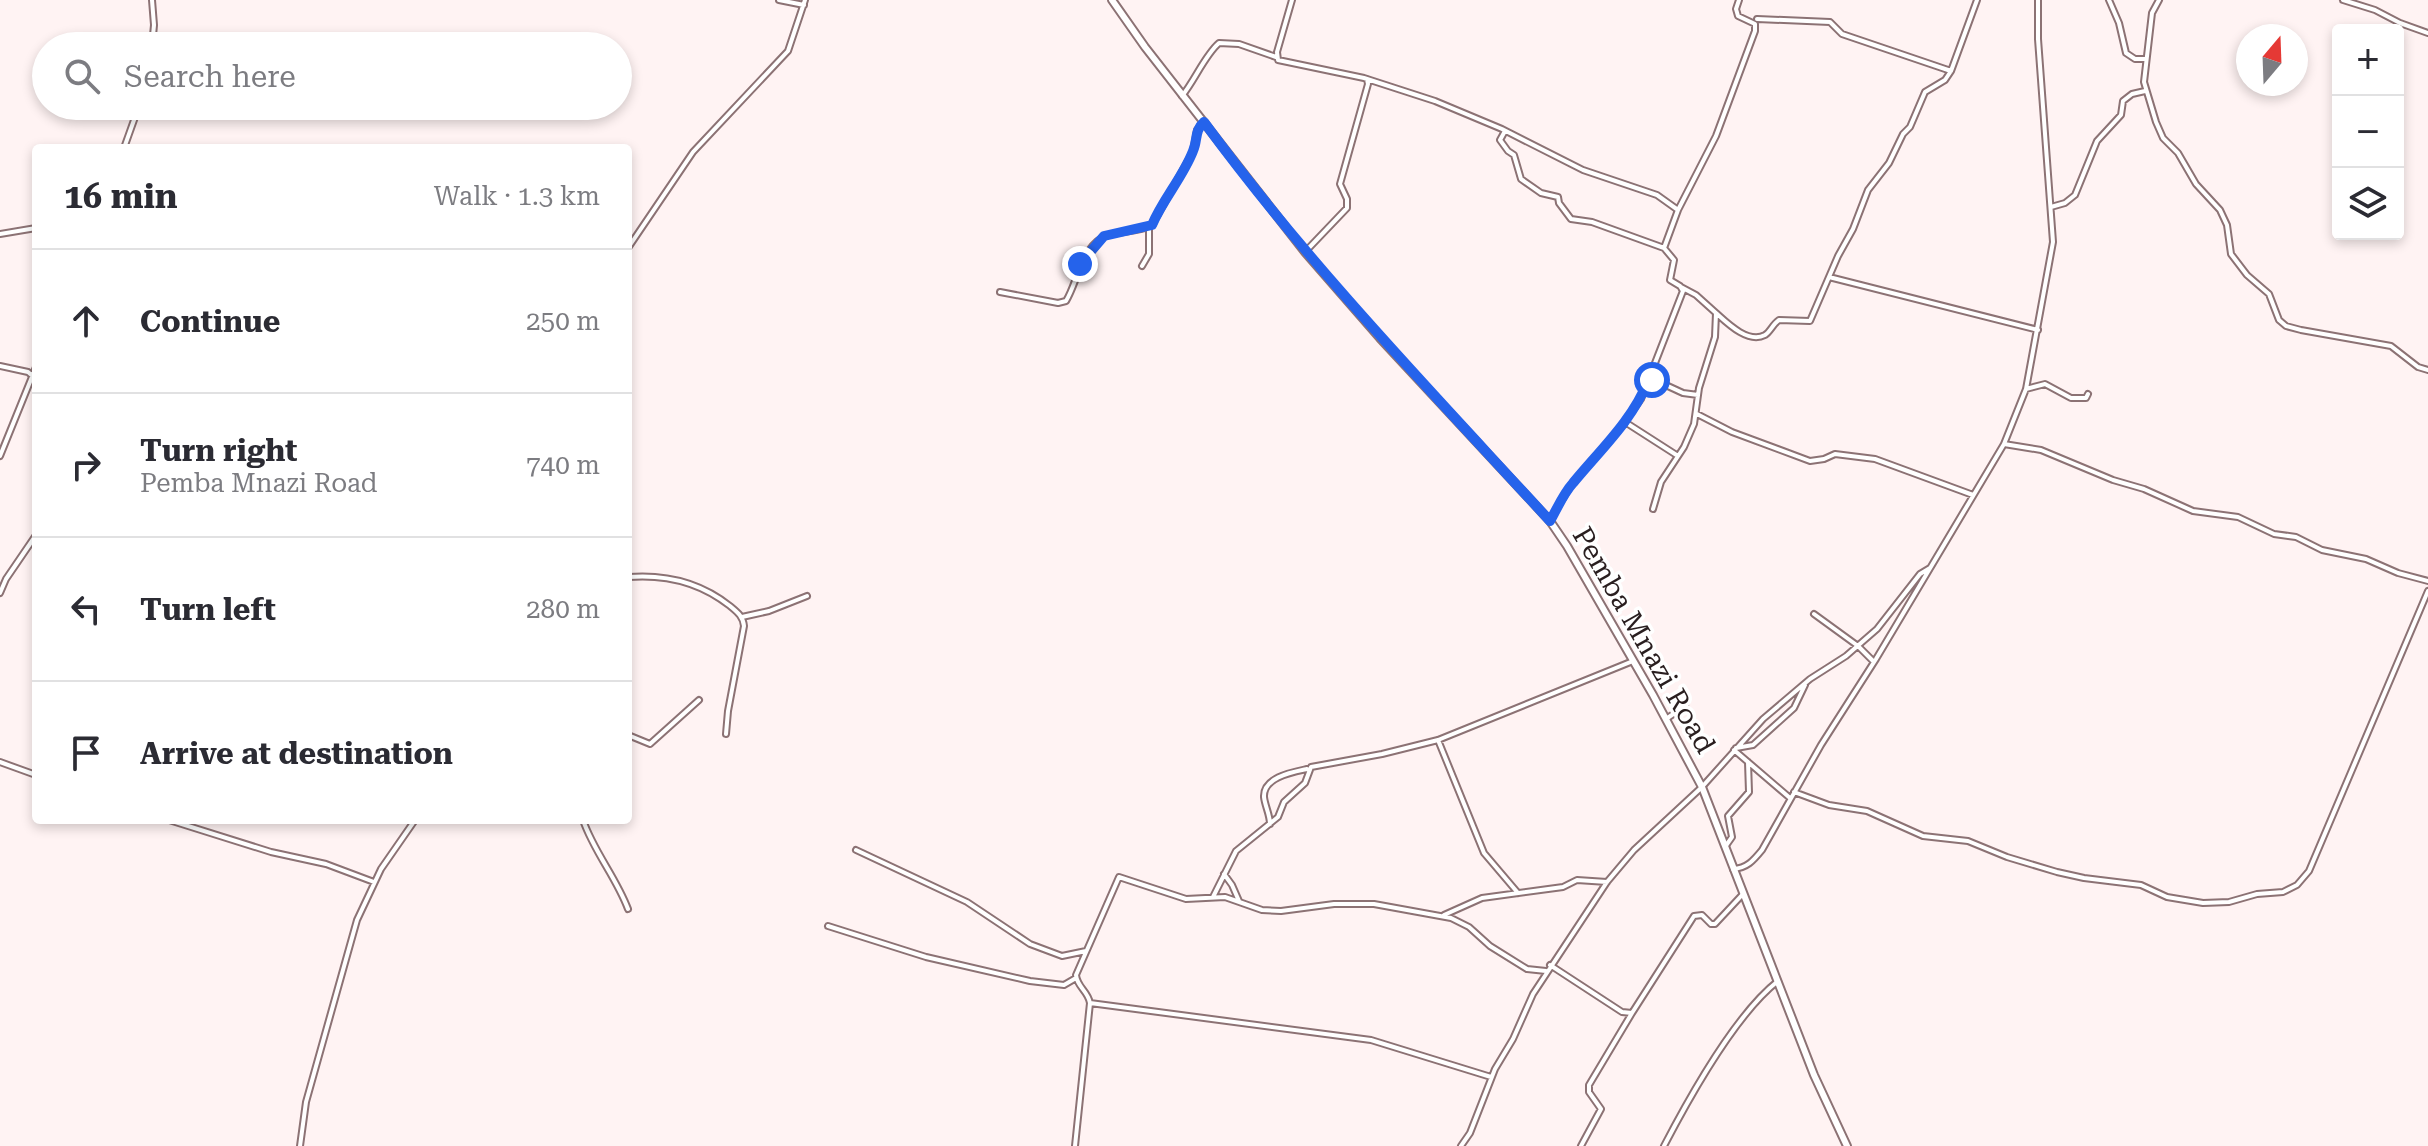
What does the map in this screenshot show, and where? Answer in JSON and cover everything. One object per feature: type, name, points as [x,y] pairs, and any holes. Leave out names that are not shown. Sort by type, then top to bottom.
[{"type":"main road","name":"Pemba Mnazi Road","points":[[1112,0],[1182,96],[1305,252],[1380,338],[1550,521],[1567,546],[1702,787],[1814,1075],[1847,1146]]},
{"type":"street","points":[[152,0],[153,32]]},
{"type":"street","points":[[632,242],[693,152],[788,51],[804,2],[779,0]]},
{"type":"street","points":[[1276,57],[1292,0]]},
{"type":"street","points":[[1664,248],[1678,210],[1716,136],[1755,31],[1755,24],[1738,16],[1736,9],[1739,0]]},
{"type":"street","points":[[1505,131],[1500,140],[1514,155],[1520,177],[1541,193],[1558,197],[1571,219],[1592,222],[1664,248],[1674,260],[1670,280],[1696,295],[1746,335],[1765,335],[1779,320],[1807,323],[1815,314],[1868,190],[1889,163],[1903,134],[1910,127],[1925,92],[1942,82],[1951,71],[1977,0]]},
{"type":"street","points":[[1733,869],[1742,869],[1753,862],[2004,444],[2026,389],[2052,255],[2038,0]]},
{"type":"street","points":[[2109,0],[2119,23],[2126,53],[2135,59],[2146,59]]},
{"type":"street","points":[[2159,0],[2152,13],[2145,91],[2163,138],[2178,153],[2196,184],[2220,210],[2227,225],[2231,254],[2247,275],[2269,294],[2281,323],[2317,334],[2353,337],[2395,347],[2418,367],[2428,370]]},
{"type":"street","points":[[2343,0],[2428,33]]},
{"type":"street","points":[[1757,19],[1830,22],[1842,34],[1951,71]]},
{"type":"street","points":[[1182,96],[1219,43],[1239,44],[1281,61],[1367,79],[1435,101],[1583,170],[1657,195],[1678,210]]},
{"type":"street","points":[[1305,252],[1347,208],[1347,199],[1340,184],[1350,156],[1367,79]]},
{"type":"street","points":[[2051,207],[2065,203],[2075,195],[2092,150],[2121,115],[2123,101],[2132,94],[2145,91]]},
{"type":"street","points":[[125,144],[134,120]]},
{"type":"street","points":[[1142,266],[1149,254],[1149,227],[1193,152],[1197,130],[1204,122]]},
{"type":"street","points":[[1000,292],[1064,302],[1076,282],[1077,268],[1102,238],[1149,227]]},
{"type":"street","points":[[0,234],[32,229]]},
{"type":"street","points":[[1829,277],[2038,330]]},
{"type":"street","points":[[1550,521],[1571,485],[1641,399],[1683,291],[1679,286]]},
{"type":"street","points":[[1653,509],[1661,482],[1690,435],[1697,414],[1698,395],[1715,337],[1716,313]]},
{"type":"street","points":[[0,366],[32,376]]},
{"type":"street","points":[[1648,381],[1657,381],[1678,391],[1698,395]]},
{"type":"street","points":[[0,456],[32,382]]},
{"type":"street","points":[[2026,389],[2045,384],[2072,399],[2086,398],[2088,394]]},
{"type":"street","points":[[1697,414],[1732,432],[1810,461],[1835,454],[1875,459],[1973,495]]},
{"type":"street","points":[[1625,422],[1678,456]]},
{"type":"street","points":[[2004,444],[2041,450],[2193,511],[2238,517],[2274,534],[2296,537],[2322,550],[2366,559],[2398,573],[2428,581]]},
{"type":"street","points":[[0,593],[32,541]]},
{"type":"street","points":[[1461,1146],[1468,1137],[1491,1077],[1546,971],[1607,882],[1634,850],[1702,787],[1763,719],[1877,629],[1920,574],[1930,568]]},
{"type":"street","points":[[632,577],[657,575],[696,585],[721,599],[742,617],[744,626],[726,734]]},
{"type":"street","points":[[1794,792],[1829,805],[1867,811],[1910,832],[1968,841],[2057,872],[2141,885],[2167,897],[2215,904],[2257,894],[2283,892],[2297,885],[2309,871],[2428,591]]},
{"type":"street","points":[[742,617],[769,611],[807,596]]},
{"type":"street","points":[[1814,614],[1858,646],[1874,662]]},
{"type":"street","points":[[1270,825],[1264,797],[1266,789],[1279,777],[1438,740],[1633,661]]},
{"type":"street","points":[[1735,749],[1753,745],[1794,708],[1806,683]]},
{"type":"street","points":[[632,737],[650,744],[699,700]]},
{"type":"street","points":[[1666,719],[1685,706],[1686,700]]},
{"type":"street","points":[[1438,740],[1484,853],[1518,893]]},
{"type":"street","points":[[1735,749],[1790,798]]},
{"type":"street","points":[[0,762],[32,774]]},
{"type":"street","points":[[1725,847],[1732,837],[1728,816],[1749,792],[1748,762]]},
{"type":"street","points":[[1213,897],[1236,851],[1280,815],[1286,800],[1305,783],[1309,768]]},
{"type":"street","points":[[182,824],[271,852],[326,864],[374,882]]},
{"type":"street","points":[[300,1146],[306,1102],[357,920],[374,882],[412,824]]},
{"type":"street","points":[[585,824],[628,909]]},
{"type":"street","points":[[856,850],[967,902],[1030,944],[1062,956],[1086,951]]},
{"type":"street","points":[[1224,874],[1239,901]]},
{"type":"street","points":[[1075,1146],[1090,1003],[1089,996],[1076,978],[1119,877],[1186,899],[1225,897],[1262,910],[1281,911],[1327,904],[1374,904],[1442,916],[1459,921],[1490,946],[1527,969],[1546,971]]},
{"type":"street","points":[[1442,916],[1482,898],[1563,887],[1577,880],[1607,882]]},
{"type":"street","points":[[1581,1146],[1601,1109],[1589,1092],[1589,1085],[1694,916],[1702,915],[1715,924],[1743,894]]},
{"type":"street","points":[[828,926],[926,957],[1030,981],[1064,985],[1076,978]]},
{"type":"street","points":[[1550,965],[1622,1012],[1632,1013]]},
{"type":"street","points":[[1664,1146],[1725,1045],[1754,1004],[1778,981]]},
{"type":"street","points":[[1090,1003],[1371,1040],[1491,1077]]},
{"type":"route","points":[[1080,264],[1104,236],[1152,225],[1193,152],[1198,127],[1204,122],[1305,252],[1380,338],[1550,521],[1571,485],[1627,420],[1648,381],[1652,380]]}]
